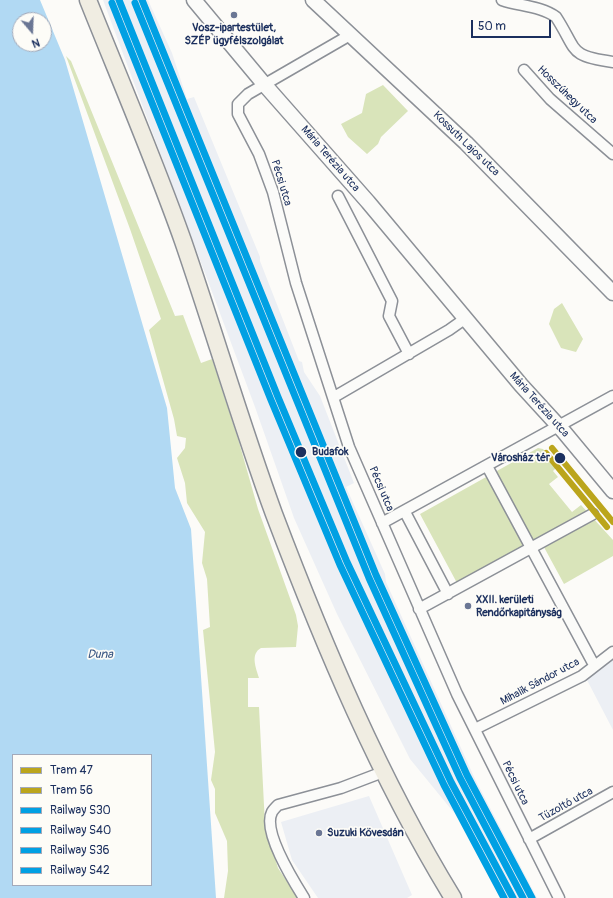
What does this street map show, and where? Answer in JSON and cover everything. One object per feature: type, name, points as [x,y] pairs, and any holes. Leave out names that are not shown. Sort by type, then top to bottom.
[{"type":"main road","points":[[88,0],[182,238],[274,512],[316,620],[351,704],[383,772],[453,898]]},
{"type":"main road","name":"Mária Terézia utca","points":[[194,0],[264,84],[368,202],[521,385],[613,490]]},
{"type":"main road","name":"Kossuth Lajos utca","points":[[313,0],[466,142],[613,293]]},
{"type":"street","points":[[502,0],[537,9],[552,15],[556,18],[577,53],[589,59],[613,62]]},
{"type":"street","name":"Pécsi utca","points":[[350,35],[264,84],[242,99],[237,108],[238,114],[259,154],[273,192],[296,283],[349,447],[420,609],[475,729],[559,898]]},
{"type":"street","name":"Hosszúhegy utca","points":[[524,70],[550,99],[613,154]]},
{"type":"street","points":[[338,196],[392,301],[389,316],[409,354]]},
{"type":"street","points":[[334,397],[409,354],[466,318]]},
{"type":"street","points":[[382,523],[405,512],[613,396]]},
{"type":"street","points":[[487,466],[594,665]]},
{"type":"street","points":[[405,512],[448,594]]},
{"type":"street","points":[[420,609],[593,514]]},
{"type":"street","name":"Mihalik Sándor utca","points":[[475,729],[582,676],[594,665],[613,652]]},
{"type":"street","points":[[304,898],[284,866],[276,846],[270,820],[272,812],[278,805],[341,788],[383,772]]},
{"type":"street","name":"Tűzoltó utca","points":[[529,838],[613,792]]},
{"type":"shaded area","points":[[103,0],[148,0],[172,53],[187,99],[194,97],[260,257],[260,261],[299,361],[302,362],[304,372],[320,396],[354,483],[346,487],[385,574],[386,582],[475,779],[537,898],[500,898],[455,814],[410,759],[337,614],[294,518],[255,407]]},
{"type":"shaded area","points":[[613,652],[613,730],[587,680],[594,665]]},
{"type":"shaded area","name":"Suzuki Kövesdán","points":[[369,796],[412,895],[407,898],[318,898],[292,860],[281,822]]},
{"type":"green space","points":[[66,56],[71,61],[175,316],[183,315],[201,363],[212,359],[239,442],[258,509],[296,615],[298,626],[296,647],[261,648],[256,654],[256,670],[259,678],[248,678],[248,707],[259,707],[265,825],[278,868],[298,898],[224,898],[228,871],[227,841],[215,813],[215,789],[211,780],[215,752],[203,630],[210,627],[207,579],[202,563],[205,532],[187,503],[185,483],[177,458],[185,448],[186,438],[177,436],[174,419],[149,330],[161,319],[130,229]]},
{"type":"green space","points":[[383,85],[408,111],[381,137],[378,144],[367,154],[348,137],[341,124],[362,113],[366,94]]},
{"type":"green space","points":[[562,303],[583,339],[576,352],[561,348],[549,324],[554,309]]},
{"type":"green space","points":[[538,448],[543,449],[557,467],[553,471],[558,477],[549,484],[572,512],[581,505],[613,540],[613,556],[564,584],[539,538],[457,583],[420,514]]},
{"type":"water","name":"Duna","points":[[0,0],[40,0],[45,12],[12,12],[12,52],[52,52],[52,29],[65,60],[167,408],[175,488],[191,529],[216,898],[0,898]]},
{"type":"tram line","name":"47","points":[[552,448],[613,522]]},
{"type":"tram line","name":"56","points":[[546,453],[607,527]]},
{"type":"rail line","name":"S30","points":[[119,0],[278,397],[347,562],[451,782],[513,898]]},
{"type":"rail line","name":"S40","points":[[142,0],[376,575],[467,775],[532,898]]},
{"type":"rail line","name":"S36","points":[[112,3],[271,400],[340,565],[444,785],[504,898]]},
{"type":"rail line","name":"S42","points":[[135,3],[369,578],[460,778],[523,898]]},
{"type":"place","name":"Vosz-ipartestület, SZÉP ügyfélszolgálat","points":[[234,15]]},
{"type":"place","name":"Budafok","points":[[301,452]]},
{"type":"place","name":"Városház tér","points":[[560,458]]},
{"type":"place","name":"XXII. kerületi Rendőrkapitányság","points":[[468,606]]},
{"type":"place","name":"Suzuki Kövesdán","points":[[319,833]]}]
